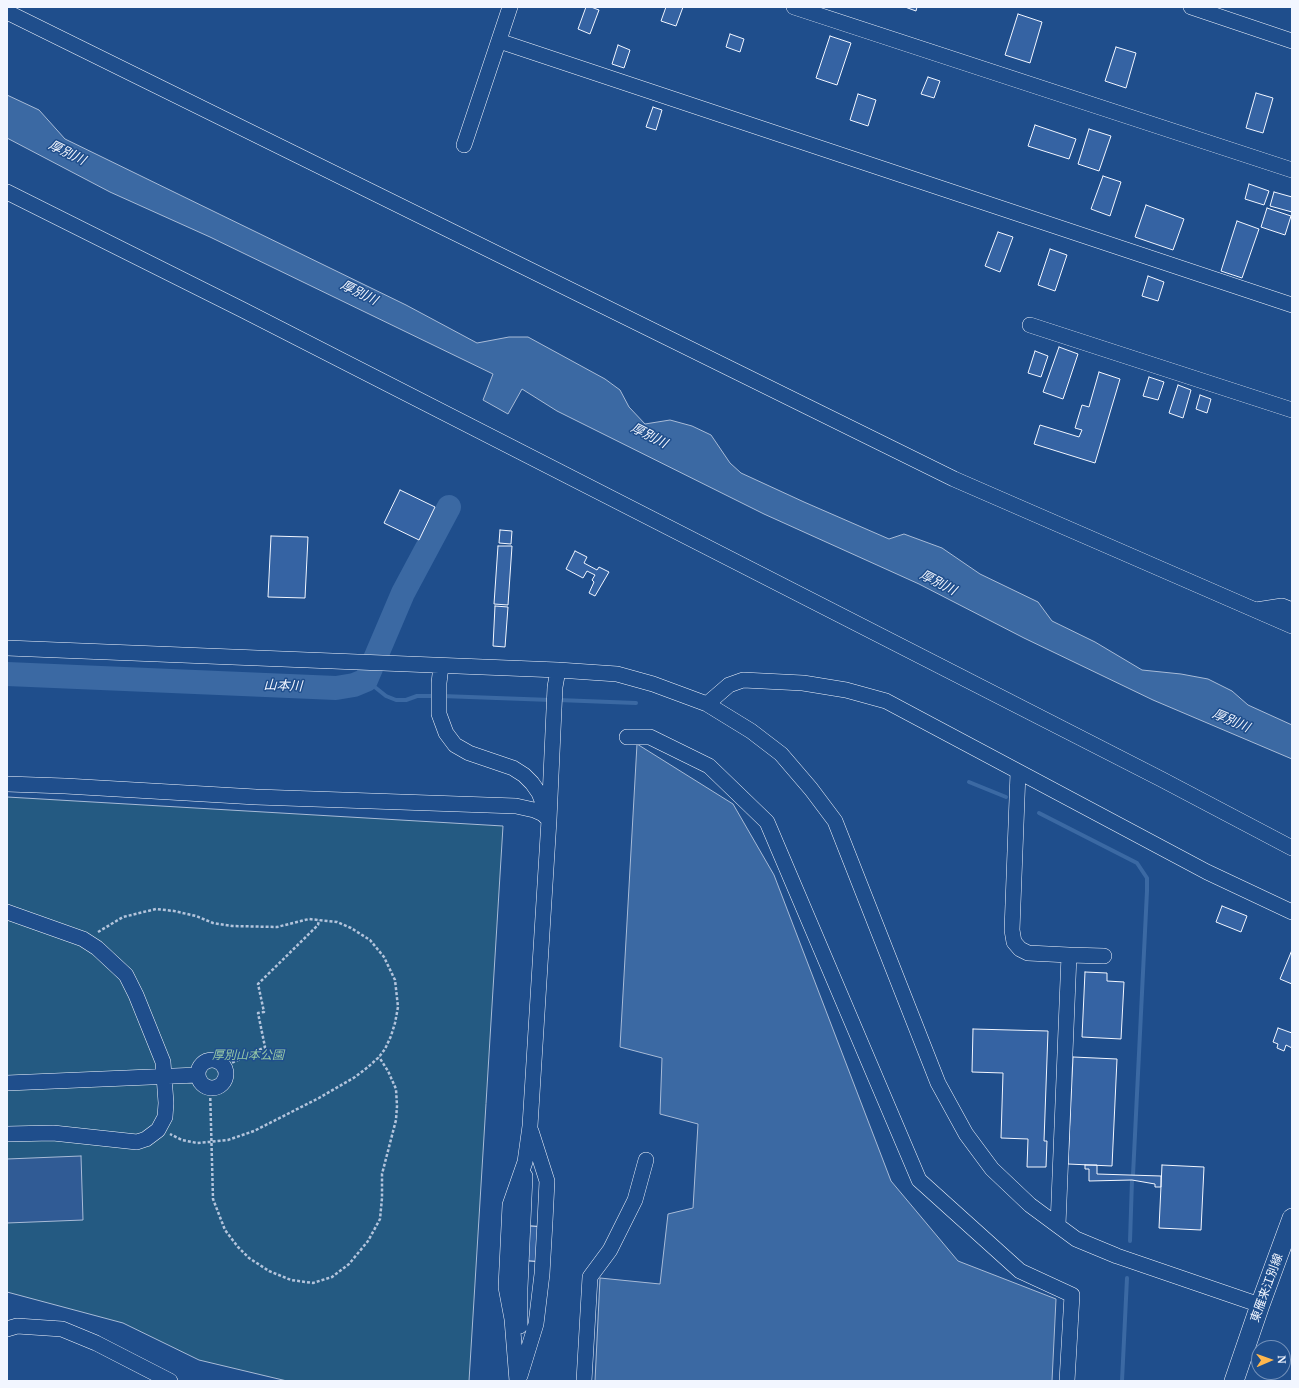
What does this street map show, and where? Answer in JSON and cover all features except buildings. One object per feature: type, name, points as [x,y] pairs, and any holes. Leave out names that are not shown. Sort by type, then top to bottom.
[{"type":"main road","name":"東雁来江別線","points":[[1234,1381],[1292,1218]]},
{"type":"street","points":[[464,145],[510,7]]},
{"type":"street","points":[[794,7],[1292,170]]},
{"type":"street","points":[[1191,7],[1292,41]]},
{"type":"street","points":[[7,12],[954,479],[1292,626]]},
{"type":"street","points":[[498,41],[1292,305]]},
{"type":"street","points":[[7,192],[278,328],[1161,779],[1292,848]]},
{"type":"street","points":[[1030,325],[1292,410]]},
{"type":"street","points":[[1256,610],[1282,606],[1292,610]]},
{"type":"street","points":[[7,648],[558,670],[617,674],[653,684],[707,704],[751,731],[781,754],[836,821],[942,1089],[966,1134],[992,1169],[1030,1205],[1076,1239],[1117,1256],[1260,1305]]},
{"type":"street","points":[[441,666],[439,683],[439,714],[446,733],[455,745],[469,753],[512,768],[528,779],[539,792],[549,820]]},
{"type":"street","points":[[518,1381],[512,1319],[506,1287],[510,1205],[525,1162],[530,1126],[549,820],[555,687],[558,670]]},
{"type":"street","points":[[707,704],[729,685],[744,680],[803,683],[846,690],[886,701],[1207,872],[1292,912]]},
{"type":"street","points":[[627,737],[650,737],[709,766],[767,822],[919,1180],[1020,1271],[1072,1295],[1067,1381]]},
{"type":"street","points":[[1018,772],[1012,930],[1014,942],[1020,948],[1028,952],[1104,956]]},
{"type":"street","points":[[7,784],[248,796],[516,806],[534,810],[543,814],[549,820]]},
{"type":"street","points":[[7,912],[70,933],[87,941],[126,975],[152,1031],[163,1062],[166,1103],[165,1117],[159,1128],[146,1139],[137,1142],[53,1133],[7,1134]]},
{"type":"street","points":[[1058,1225],[1069,955]]},
{"type":"street","points":[[208,1061],[217,1062],[223,1067],[226,1074],[223,1082],[216,1088],[210,1088],[202,1084],[198,1075],[201,1066],[208,1061]]},
{"type":"street","points":[[7,1083],[198,1075]]},
{"type":"street","points":[[518,1381],[536,1324],[542,1274],[547,1181],[530,1126]]},
{"type":"street","points":[[584,1381],[590,1277],[610,1250],[631,1207],[646,1160]]},
{"type":"street","points":[[7,1329],[17,1326],[62,1329],[96,1343],[170,1381]]},
{"type":"path","points":[[87,941],[108,925],[123,917],[156,910],[174,911],[196,916],[213,923],[238,926],[277,927],[309,919],[337,922],[352,928],[370,940],[384,957],[395,980],[398,1007],[396,1023],[385,1049],[379,1057],[355,1077],[254,1131],[228,1140],[197,1143],[182,1140],[159,1128]]},
{"type":"path","points":[[223,1067],[265,1047],[258,1013],[264,1012],[258,984],[318,925],[319,920]]},
{"type":"path","points":[[210,1088],[213,1199],[225,1230],[238,1247],[250,1258],[269,1271],[291,1280],[313,1283],[332,1277],[349,1264],[368,1241],[380,1219],[382,1174],[396,1120],[398,1106],[396,1089],[388,1071],[379,1057]]},
{"type":"green space","name":"厚別山本公園","points":[[7,797],[503,826],[469,1381],[287,1381],[199,1360],[123,1323],[7,1292]]},
{"type":"shaded area","points":[[81,1156],[83,1220],[7,1223],[7,1159]]},
{"type":"water","name":"厚別川","points":[[7,95],[39,110],[65,139],[406,305],[477,343],[509,337],[528,337],[605,379],[620,390],[629,407],[645,424],[670,420],[692,426],[711,435],[730,463],[741,473],[889,539],[904,534],[942,548],[980,574],[1038,602],[1052,621],[1095,642],[1142,670],[1181,674],[1208,679],[1232,691],[1248,705],[1292,725],[1292,759],[1153,700],[1024,638],[919,584],[764,514],[557,411],[522,389],[508,414],[483,400],[493,374],[210,237],[110,192],[7,138]]},
{"type":"water","points":[[637,744],[733,804],[774,875],[891,1181],[958,1261],[1056,1299],[1052,1381],[595,1381],[600,1278],[660,1284],[668,1214],[693,1208],[698,1124],[660,1114],[662,1058],[620,1047]]},
{"type":"waterway","name":"山本川","points":[[7,674],[336,688],[354,685],[366,680],[403,593],[449,507]]},
{"type":"waterway","points":[[366,680],[386,696],[396,700],[406,700],[417,696],[436,696]]},
{"type":"waterway","points":[[442,696],[551,700]]},
{"type":"waterway","points":[[558,700],[636,703]]},
{"type":"waterway","points":[[969,782],[1006,797]]},
{"type":"waterway","points":[[1039,813],[1137,863],[1147,878],[1133,1175]]},
{"type":"waterway","points":[[1130,1241],[1132,1180]]},
{"type":"waterway","points":[[1122,1381],[1127,1278]]}]
